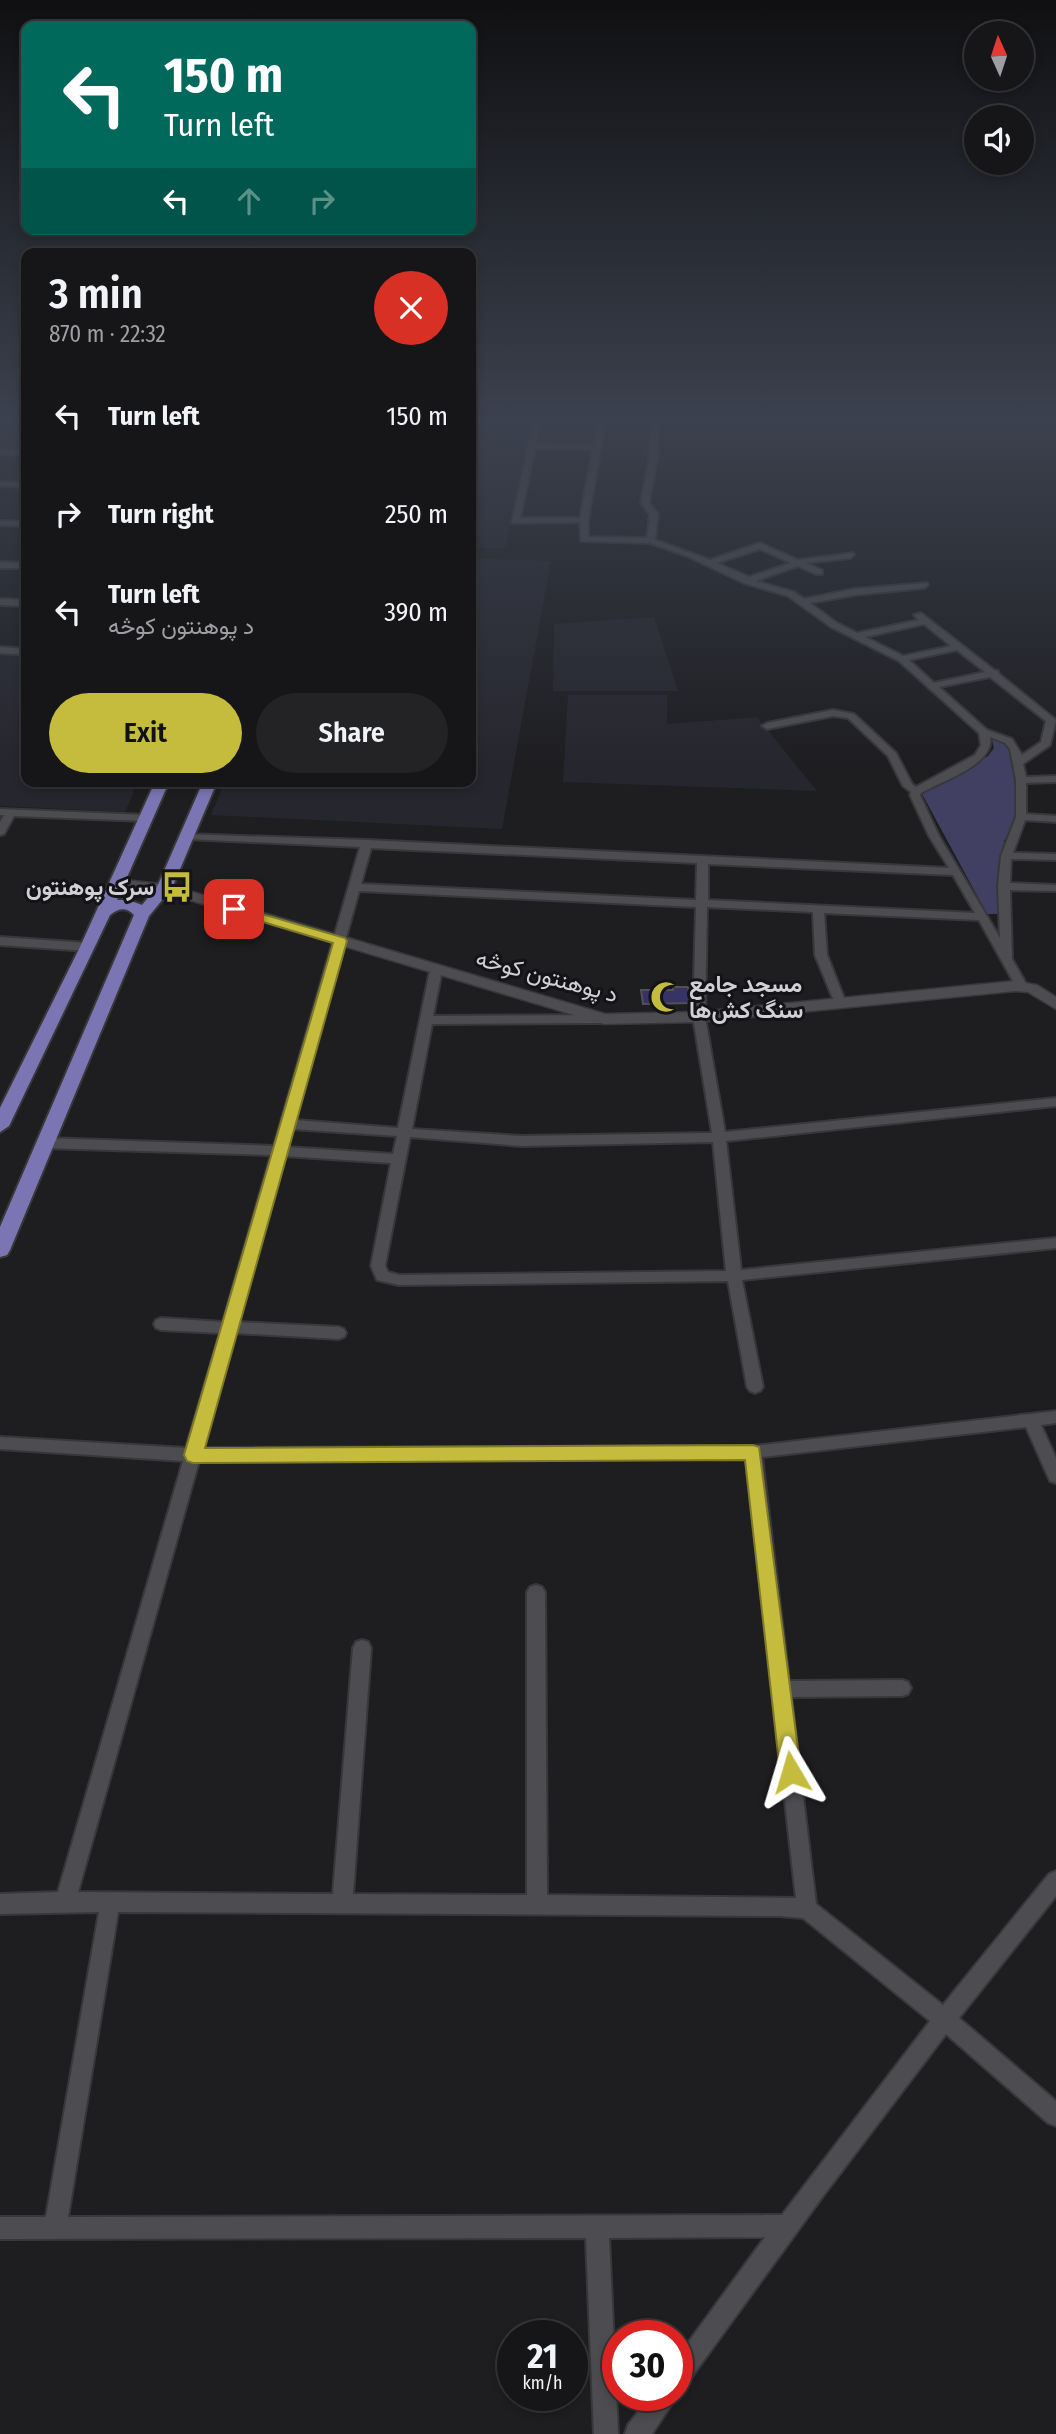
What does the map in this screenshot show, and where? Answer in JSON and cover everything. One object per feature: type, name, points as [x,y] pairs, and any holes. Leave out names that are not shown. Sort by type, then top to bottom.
[{"type":"main road","points":[[0,1126],[88,947],[160,787]]},
{"type":"main road","points":[[0,1250],[142,915],[164,888],[208,787]]},
{"type":"main road","points":[[103,913],[111,906],[126,903],[134,905],[142,915]]},
{"type":"street","points":[[584,538],[650,541],[709,563],[747,581],[791,594],[834,625],[902,659],[984,732],[1012,742],[1017,749],[1021,780],[1021,817],[1006,856],[1004,886],[1007,960]]},
{"type":"street","points":[[709,563],[760,546],[819,572]]},
{"type":"street","points":[[747,581],[796,562],[850,555]]},
{"type":"street","points":[[0,565],[21,566]]},
{"type":"street","points":[[804,602],[854,592],[924,585]]},
{"type":"street","points":[[0,602],[21,603]]},
{"type":"street","points":[[856,636],[922,618],[995,673],[1051,720],[1046,743],[1018,764]]},
{"type":"street","points":[[902,659],[959,647]]},
{"type":"street","points":[[0,650],[21,652]]},
{"type":"street","points":[[932,685],[995,673]]},
{"type":"street","points":[[767,726],[833,713],[851,716],[892,755],[912,788],[934,836],[1022,987],[1032,988],[1056,1004]]},
{"type":"street","points":[[912,788],[982,756],[987,745],[984,732]]},
{"type":"street","points":[[1021,780],[1056,779]]},
{"type":"street","points":[[0,832],[5,812],[146,818]]},
{"type":"street","points":[[1021,817],[1056,819]]},
{"type":"street","points":[[187,836],[957,872]]},
{"type":"street","points":[[65,1902],[367,843]]},
{"type":"street","points":[[1006,856],[1056,857]]},
{"type":"street","points":[[703,859],[699,1017],[719,1137],[733,1276],[755,1387]]},
{"type":"street","name":"د پوهنتون کوڅه","points":[[116,883],[164,888],[604,1019],[699,1017],[1022,987]]},
{"type":"street","points":[[1004,886],[1056,888]]},
{"type":"street","points":[[355,887],[981,917]]},
{"type":"street","points":[[818,909],[821,955],[840,1003]]},
{"type":"street","points":[[0,941],[88,947]]},
{"type":"street","points":[[436,970],[378,1266],[382,1276],[399,1280],[733,1276],[1056,1242]]},
{"type":"street","points":[[426,1020],[604,1019]]},
{"type":"street","points":[[287,1124],[521,1141],[719,1137],[1056,1102]]},
{"type":"street","points":[[45,1143],[280,1151],[400,1159]]},
{"type":"street","points":[[161,1324],[339,1333]]},
{"type":"street","points":[[0,1443],[193,1455],[753,1452],[1056,1417]]},
{"type":"street","points":[[1030,1419],[1056,1476]]},
{"type":"street","points":[[753,1452],[807,1909]]},
{"type":"street","points":[[536,1592],[537,1905]]},
{"type":"street","points":[[342,1904],[362,1648]]},
{"type":"street","points":[[781,1689],[902,1688]]},
{"type":"street","points":[[693,2355],[785,2226],[943,2018],[1056,1881]]},
{"type":"street","points":[[0,1904],[65,1902],[779,1906],[807,1909],[943,2018],[1056,2115]]},
{"type":"street","points":[[55,2228],[110,1903]]},
{"type":"street","points":[[0,2228],[785,2226]]},
{"type":"street","points":[[597,2227],[606,2434]]},
{"type":"street","points":[[638,2434],[654,2411]]},
{"type":"shaded area","points":[[476,538],[507,538],[505,548],[476,548]]},
{"type":"shaded area","points":[[476,558],[551,561],[502,829],[211,815],[223,787],[476,787]]},
{"type":"shaded area","points":[[654,617],[678,691],[553,691],[554,624]]},
{"type":"shaded area","points":[[0,653],[21,654],[21,787],[136,787],[125,812],[0,806]]},
{"type":"shaded area","points":[[568,695],[667,695],[667,724],[757,717],[817,791],[563,782]]},
{"type":"shaded area","points":[[991,736],[1012,744],[1021,814],[1004,841],[1004,914],[987,914],[921,792],[988,756],[994,748]]},
{"type":"building","name":"مسجد جامع سنگ کش‌ها","points":[[673,987],[688,987],[691,1003],[643,1004],[641,990],[673,990]]},
{"type":"place","name":"سرک پوهنتون","points":[[177,887]]},
{"type":"place","name":"مسجد جامع سنگ کش‌ها","points":[[666,997]]},
{"type":"route","points":[[234,909],[340,941],[193,1455],[753,1452],[791,1772]]}]
